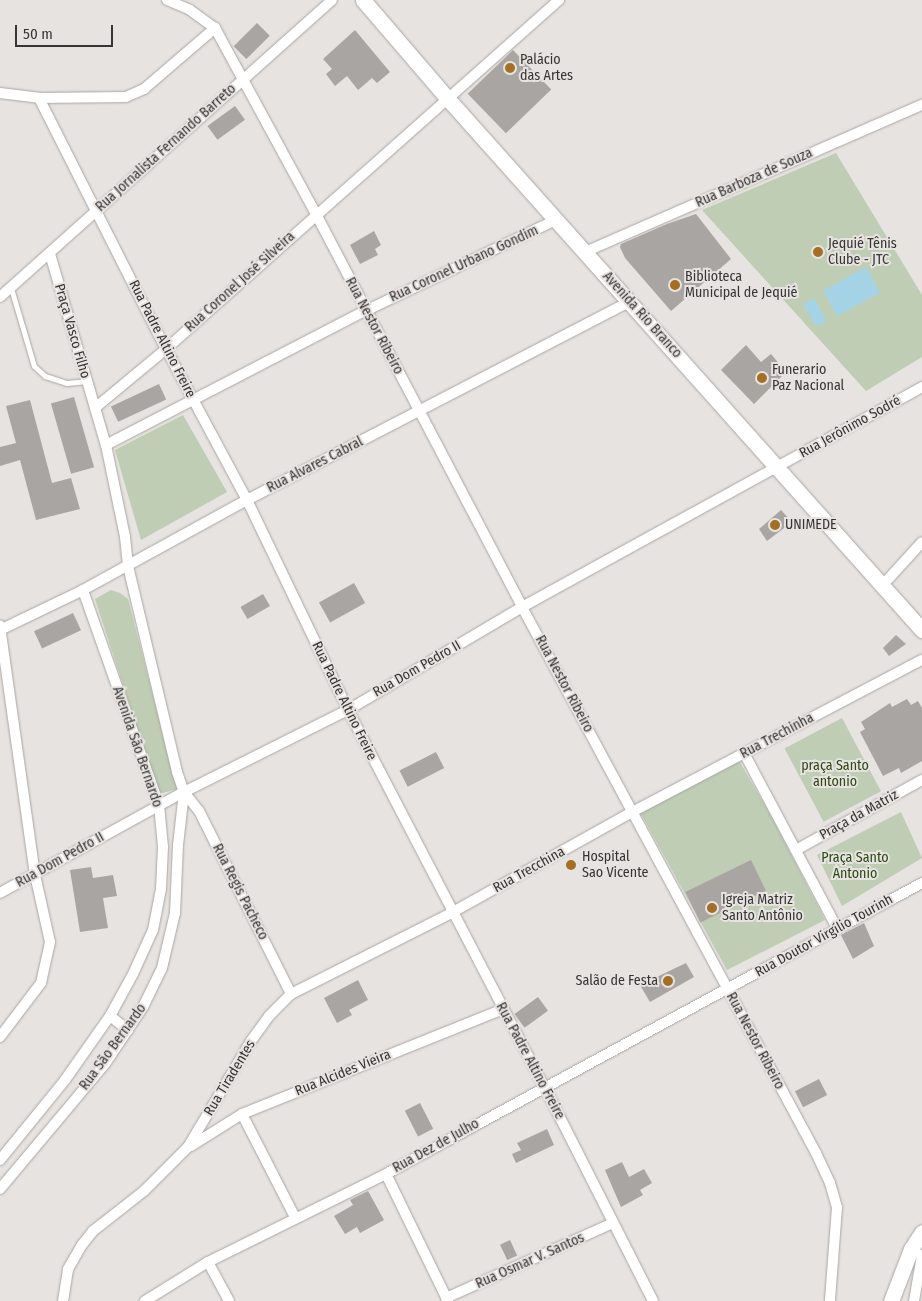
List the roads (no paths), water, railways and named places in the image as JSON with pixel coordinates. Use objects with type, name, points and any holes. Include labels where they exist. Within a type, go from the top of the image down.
[{"type":"main road","name":"Avenida Rio Branco","points":[[363,0],[448,99],[922,630]]},
{"type":"main road","points":[[891,1301],[918,1253],[922,1232]]},
{"type":"street","points":[[0,93],[39,98],[126,97],[144,89],[215,28],[190,10],[168,0]]},
{"type":"street","name":"Rua Jornalista Fernando Barreto","points":[[0,297],[332,0]]},
{"type":"street","name":"Rua Coronel José Silveira","points":[[94,408],[166,349],[559,0]]},
{"type":"street","name":"Rua Nestor Ribeiro","points":[[215,28],[316,214],[522,608],[830,1183],[837,1207],[830,1301]]},
{"type":"street","name":"Rua Padre Altino Freire","points":[[39,98],[166,349],[247,500],[348,710],[544,1086],[653,1301]]},
{"type":"street","name":"Rua Barboza de Souza","points":[[585,252],[922,105]]},
{"type":"street","name":"Rua Coronel Urbano Gondim","points":[[106,445],[192,398],[365,310],[556,220]]},
{"type":"street","name":"Praça Vasco Filho","points":[[50,254],[106,445],[125,537],[128,566]]},
{"type":"street","name":"Rua Alvares Cabral","points":[[0,628],[83,590],[247,500],[629,302]]},
{"type":"street","name":"Rua Jerônimo Sodré","points":[[778,468],[922,387]]},
{"type":"street","name":"Rua Dom Pedro II","points":[[0,893],[159,805],[348,710],[522,608],[778,468]]},
{"type":"street","points":[[882,586],[922,542]]},
{"type":"street","points":[[128,566],[184,792]]},
{"type":"street","name":"Avenida São Bernardo","points":[[0,1160],[65,1080],[110,1016],[133,974],[153,930],[161,890],[163,847],[159,805],[83,590]]},
{"type":"street","points":[[0,628],[35,875],[50,942],[41,983],[0,1037]]},
{"type":"street","name":"Rua Trechinha","points":[[632,812],[922,660]]},
{"type":"street","points":[[744,753],[837,928]]},
{"type":"street","name":"Praça da Matriz","points":[[796,850],[922,780]]},
{"type":"street","name":"Rua Regis Pacheco","points":[[184,792],[199,811],[291,994]]},
{"type":"street","name":"Rua São Bernardo","points":[[0,1189],[104,1064],[143,1007],[162,968],[175,913],[178,845],[184,792]]},
{"type":"street","name":"Rua Trecchina","points":[[453,912],[632,812]]},
{"type":"street","name":"Rua Doutor Virgílio Tourinh","points":[[727,990],[922,883]]},
{"type":"street","name":"Rua Tiradentes","points":[[63,1301],[68,1270],[93,1231],[144,1191],[188,1147],[251,1040],[291,994],[453,912]]},
{"type":"street","name":"Rua Dez de Julho","points":[[145,1301],[208,1262],[295,1217],[386,1174],[544,1086],[727,990]]},
{"type":"street","name":"Rua Alcides Vieira","points":[[188,1147],[242,1114],[503,1009]]},
{"type":"street","points":[[110,1016],[128,1030]]},
{"type":"street","points":[[242,1114],[295,1217]]},
{"type":"street","points":[[386,1174],[447,1300]]},
{"type":"street","name":"Rua Osmar V. Santos","points":[[447,1300],[613,1223]]},
{"type":"street","points":[[914,1301],[918,1253]]},
{"type":"street","points":[[208,1262],[229,1301]]},
{"type":"lane","points":[[11,288],[34,366],[45,376],[67,383],[87,381]]},
{"type":"water","points":[[866,267],[880,292],[837,316],[823,291]]},
{"type":"water","points":[[814,298],[827,321],[816,327],[804,304]]},
{"type":"place","name":"Palácio das Artes","points":[[510,68]]},
{"type":"place","name":"Jequié Tênis Clube - JTC","points":[[818,252]]},
{"type":"place","name":"Biblioteca Municipal de Jequié","points":[[675,285]]},
{"type":"place","name":"Funerario Paz Nacional","points":[[762,378]]},
{"type":"place","name":"UNIMEDE","points":[[775,525]]},
{"type":"place","name":"Hospital Sao Vicente","points":[[571,865]]},
{"type":"place","name":"Igreja Matriz Santo Antônio","points":[[712,908]]},
{"type":"place","name":"Salão de Festa","points":[[668,981]]},
{"type":"park label","name":"praça Santo antonio","points":[[835,774]]},
{"type":"park label","name":"Praça Santo Antonio","points":[[855,866]]}]
